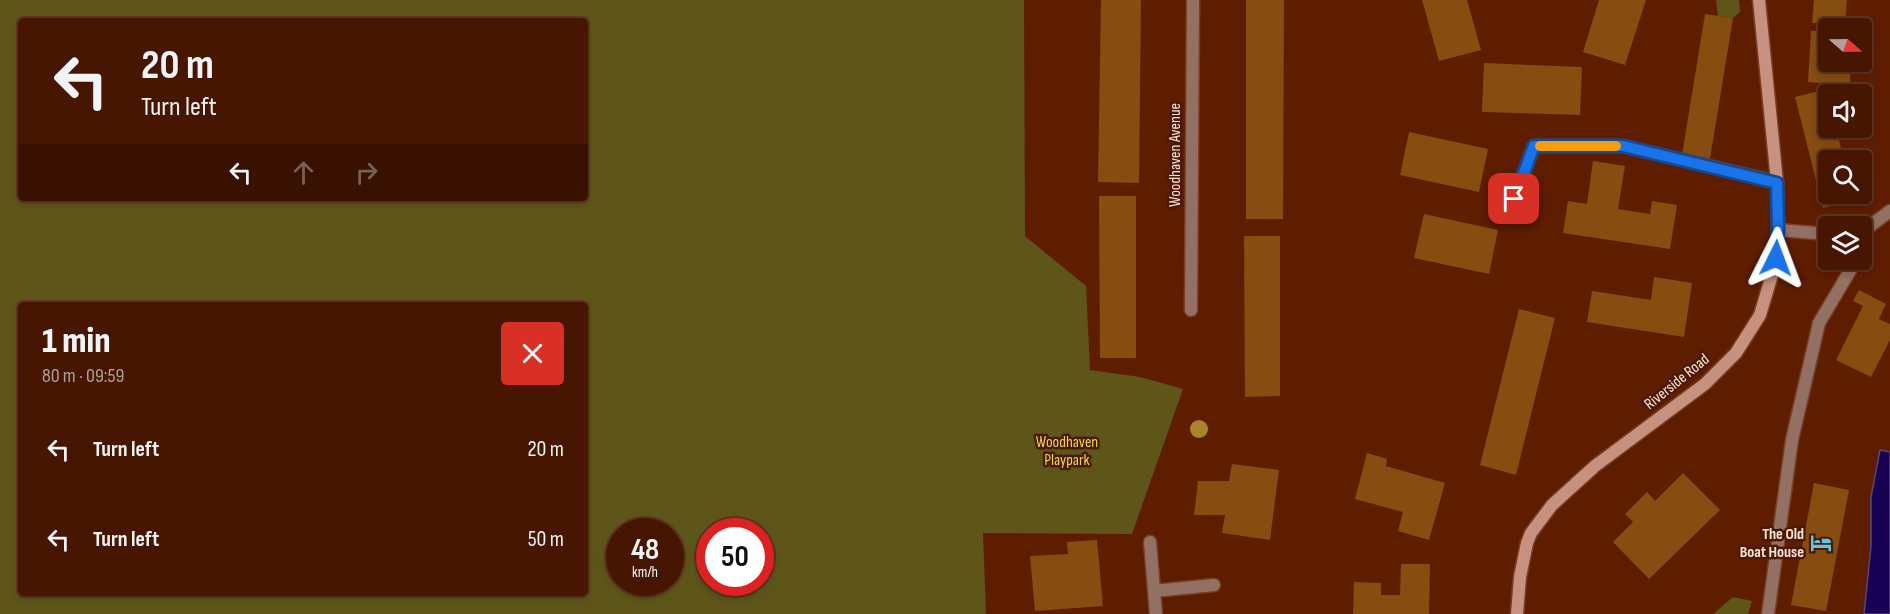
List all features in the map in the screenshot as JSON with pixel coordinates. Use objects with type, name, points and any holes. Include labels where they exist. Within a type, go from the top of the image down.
[{"type":"main road","name":"Riverside Road","points":[[1517,614],[1520,577],[1527,543],[1531,533],[1552,505],[1595,466],[1705,384],[1736,353],[1760,315],[1776,258],[1778,230],[1777,183],[1759,0]]},
{"type":"street","name":"Woodhaven Avenue","points":[[1191,310],[1193,0]]},
{"type":"street","points":[[1514,199],[1534,146],[1623,146],[1777,183]]},
{"type":"street","points":[[1872,224],[1890,211]]},
{"type":"street","points":[[1778,230],[1818,233]]},
{"type":"street","points":[[1768,614],[1792,440],[1816,335],[1819,323],[1850,270]]},
{"type":"street","points":[[1150,542],[1156,614]]},
{"type":"street","points":[[1154,591],[1214,585]]},
{"type":"green space","name":"Woodhaven Playpark","points":[[0,0],[1024,0],[1025,236],[1086,286],[1090,370],[1140,377],[1183,389],[1132,534],[983,533],[986,614],[0,614]]},
{"type":"green space","points":[[1716,0],[1739,0],[1740,12],[1733,18],[1718,16]]},
{"type":"green space","points":[[1733,597],[1752,601],[1748,614],[1713,614]]},
{"type":"shaded area","points":[[1880,450],[1890,452],[1890,614],[1864,614],[1871,546],[1871,497]]},
{"type":"building","points":[[1101,0],[1141,0],[1139,183],[1098,182]]},
{"type":"building","points":[[1246,0],[1284,0],[1283,219],[1246,219]]},
{"type":"building","points":[[1422,0],[1467,0],[1481,50],[1439,61]]},
{"type":"building","points":[[1599,0],[1646,0],[1625,65],[1583,52]]},
{"type":"building","points":[[1814,0],[1847,0],[1846,18],[1818,18],[1818,23],[1812,23]]},
{"type":"building","points":[[1705,14],[1733,18],[1710,159],[1682,155]]},
{"type":"building","points":[[1811,31],[1818,31],[1818,72],[1851,72],[1850,84],[1808,82]]},
{"type":"building","points":[[1484,63],[1582,67],[1580,115],[1482,112]]},
{"type":"building","points":[[1818,91],[1818,138],[1838,138],[1842,150],[1818,150],[1818,188],[1795,97]]},
{"type":"building","points":[[1409,132],[1488,149],[1479,192],[1400,175]]},
{"type":"building","points":[[1593,161],[1625,166],[1618,209],[1650,214],[1652,201],[1677,205],[1670,249],[1563,233],[1568,201],[1587,204]]},
{"type":"building","points":[[1099,196],[1136,196],[1136,358],[1100,358]]},
{"type":"building","points":[[1822,204],[1838,204],[1823,208]]},
{"type":"building","points":[[1424,214],[1498,230],[1489,274],[1414,258]]},
{"type":"building","points":[[1244,236],[1280,236],[1280,396],[1245,397]]},
{"type":"building","points":[[1654,277],[1692,283],[1684,337],[1587,322],[1592,291],[1651,300]]},
{"type":"building","points":[[1859,290],[1886,304],[1879,319],[1890,324],[1890,340],[1871,377],[1836,360],[1863,306],[1853,301]]},
{"type":"building","points":[[1519,309],[1555,318],[1516,475],[1480,465]]},
{"type":"building","points":[[1367,453],[1387,459],[1386,466],[1445,483],[1429,540],[1398,531],[1403,512],[1355,499]]},
{"type":"building","points":[[1232,464],[1279,470],[1270,540],[1222,533],[1225,515],[1194,515],[1198,481],[1229,481]]},
{"type":"building","points":[[1683,473],[1720,510],[1649,579],[1613,542],[1633,522],[1625,514],[1647,492],[1655,501]]},
{"type":"building","name":"The Old Boat House","points":[[1814,483],[1849,490],[1826,611],[1791,605]]},
{"type":"building","points":[[1097,540],[1103,606],[1035,611],[1030,556],[1068,554],[1067,542]]},
{"type":"building","points":[[1401,564],[1430,564],[1429,614],[1353,614],[1354,582],[1381,583],[1381,595],[1400,595]]},
{"type":"slow traffic","points":[[1540,146],[1616,146]]},
{"type":"place","name":"The Old Boat House","points":[[1821,543]]},
{"type":"route","points":[[1514,199],[1534,146],[1623,146],[1777,183],[1776,258]]}]
